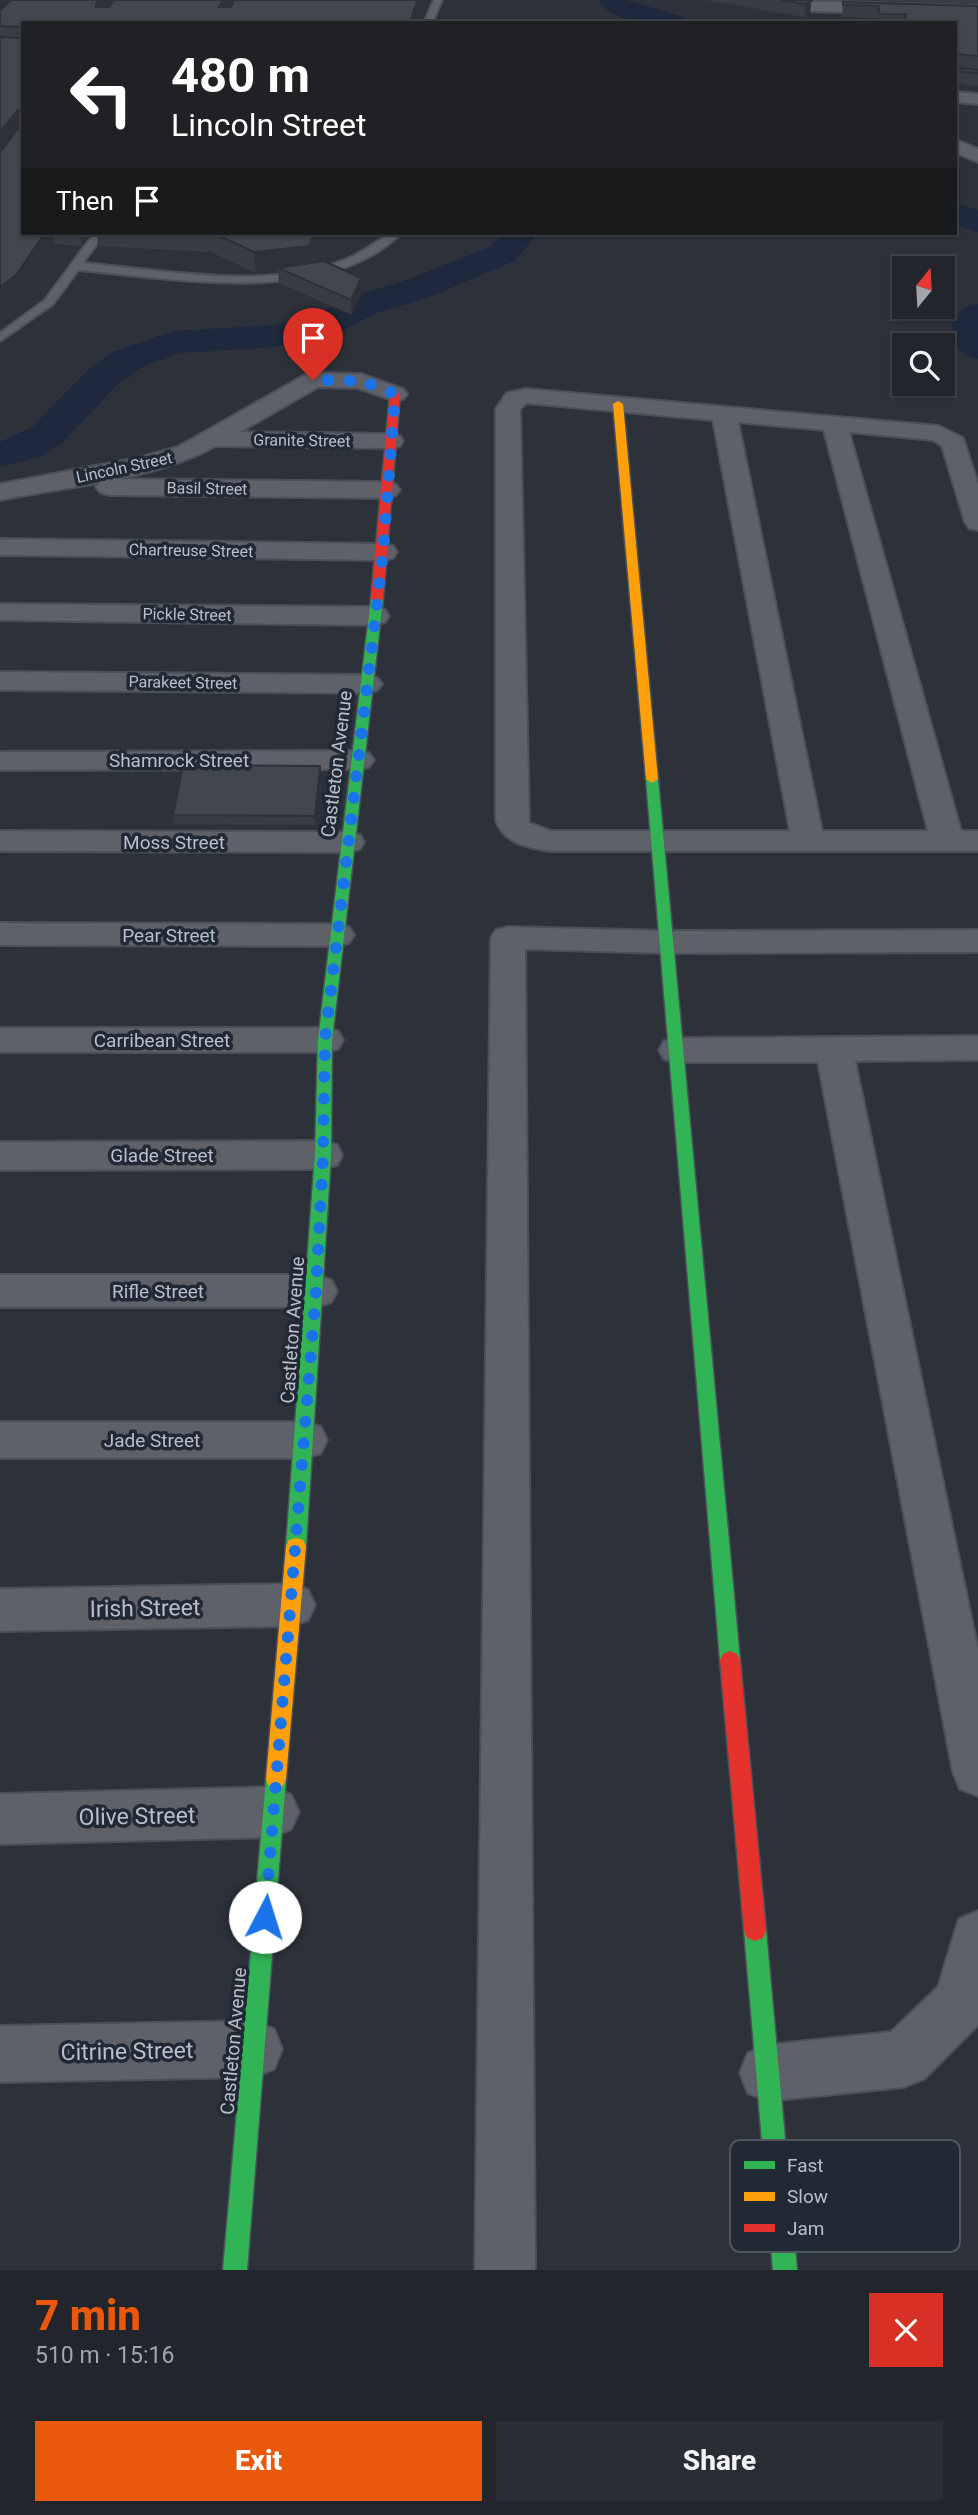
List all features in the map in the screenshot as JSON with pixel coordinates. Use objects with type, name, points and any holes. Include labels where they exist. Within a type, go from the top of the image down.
[{"type":"street","points":[[774,0],[809,6],[978,11]]},
{"type":"street","points":[[940,0],[955,10]]},
{"type":"street","points":[[957,146],[978,156]]},
{"type":"street","name":"Lincoln Street","points":[[0,492],[142,465],[187,452],[214,439],[313,380],[362,381],[395,394]]},
{"type":"street","name":"Castleton Avenue","points":[[234,2270],[305,1440],[323,1155],[325,1040],[383,552],[395,394]]},
{"type":"street","points":[[834,423],[962,841],[658,842],[536,839],[514,829],[508,409],[516,398],[526,396],[834,423],[939,433],[954,443],[978,522]]},
{"type":"street","points":[[618,404],[774,2140]]},
{"type":"street","points":[[724,414],[808,842]]},
{"type":"street","name":"Granite Street","points":[[214,439],[391,441]]},
{"type":"street","name":"Basil Street","points":[[27,487],[387,490]]},
{"type":"street","name":"Chartreuse Street","points":[[0,547],[383,552]]},
{"type":"street","name":"Pickle Street","points":[[0,612],[375,616]]},
{"type":"street","name":"Parakeet Street","points":[[0,681],[367,684]]},
{"type":"street","name":"Shamrock Street","points":[[0,761],[358,760]]},
{"type":"street","name":"Moss Street","points":[[0,841],[348,842]]},
{"type":"street","name":"Pear Street","points":[[0,934],[337,935]]},
{"type":"street","points":[[505,2270],[508,938],[668,942],[978,941]]},
{"type":"street","name":"Carribean Street","points":[[0,1040],[325,1040]]},
{"type":"street","points":[[677,1050],[978,1048]]},
{"type":"street","points":[[834,1049],[978,1772]]},
{"type":"street","name":"Glade Street","points":[[0,1156],[323,1155]]},
{"type":"street","name":"Rifle Street","points":[[0,1292],[316,1291]]},
{"type":"street","name":"Jade Street","points":[[0,1440],[305,1440]]},
{"type":"street","name":"Irish Street","points":[[0,1610],[291,1605]]},
{"type":"street","name":"Olive Street","points":[[0,1819],[273,1812]]},
{"type":"street","points":[[768,2073],[904,2059],[961,2003],[978,1938]]},
{"type":"street","name":"Citrine Street","points":[[0,2054],[254,2049]]},
{"type":"street","points":[[783,2252],[785,2270]]},
{"type":"lane","points":[[429,21],[438,0]]},
{"type":"lane","points":[[75,266],[254,278],[302,275],[343,265],[394,235]]},
{"type":"lane","points":[[0,338],[49,302],[96,238]]},
{"type":"building","points":[[11,0],[99,0],[96,7],[109,7],[114,0],[223,0],[219,7],[231,7],[234,0],[418,0],[410,21],[21,21],[21,28],[0,26],[0,11]]},
{"type":"building","points":[[780,0],[804,0],[811,1],[806,4]]},
{"type":"building","points":[[843,2],[978,6],[978,56],[957,54],[957,21],[904,21],[906,14],[880,14],[878,6],[843,5]]},
{"type":"building","points":[[21,35],[21,110],[18,110],[0,131],[0,37],[20,38]]},
{"type":"building","points":[[957,68],[978,70],[978,73],[957,71]]},
{"type":"building","points":[[21,124],[21,235],[44,235],[16,275],[0,287],[0,150]]},
{"type":"building","points":[[217,235],[314,235],[309,246],[254,252]]},
{"type":"building","points":[[324,261],[361,278],[351,300],[278,268]]},
{"type":"building","points":[[183,765],[320,766],[315,816],[173,815]]},
{"type":"waterway","points":[[611,0],[618,7],[667,21]]},
{"type":"waterway","points":[[957,213],[978,222]]},
{"type":"waterway","points":[[0,455],[25,448],[46,436],[101,379],[126,360],[174,342],[274,336],[325,325],[363,305],[417,289],[502,254],[520,235]]},
{"type":"waterway","points":[[978,315],[971,322],[973,342],[978,348]]},
{"type":"traffic: fast","points":[[296,1546],[323,1155],[325,1040],[377,599]]},
{"type":"traffic: fast","points":[[652,779],[730,1660]]},
{"type":"traffic: fast","points":[[235,2270],[276,1779]]},
{"type":"traffic: fast","points":[[755,1930],[774,2140]]},
{"type":"traffic: fast","points":[[783,2252],[785,2270]]},
{"type":"traffic: slow","points":[[618,404],[652,779]]},
{"type":"traffic: slow","points":[[276,1779],[296,1546]]},
{"type":"traffic: jam","points":[[377,599],[395,394]]},
{"type":"traffic: jam","points":[[730,1660],[755,1930]]},
{"type":"route","points":[[265,1917],[316,1291],[323,1155],[325,1040],[383,552],[395,394],[362,381],[313,380]]}]
